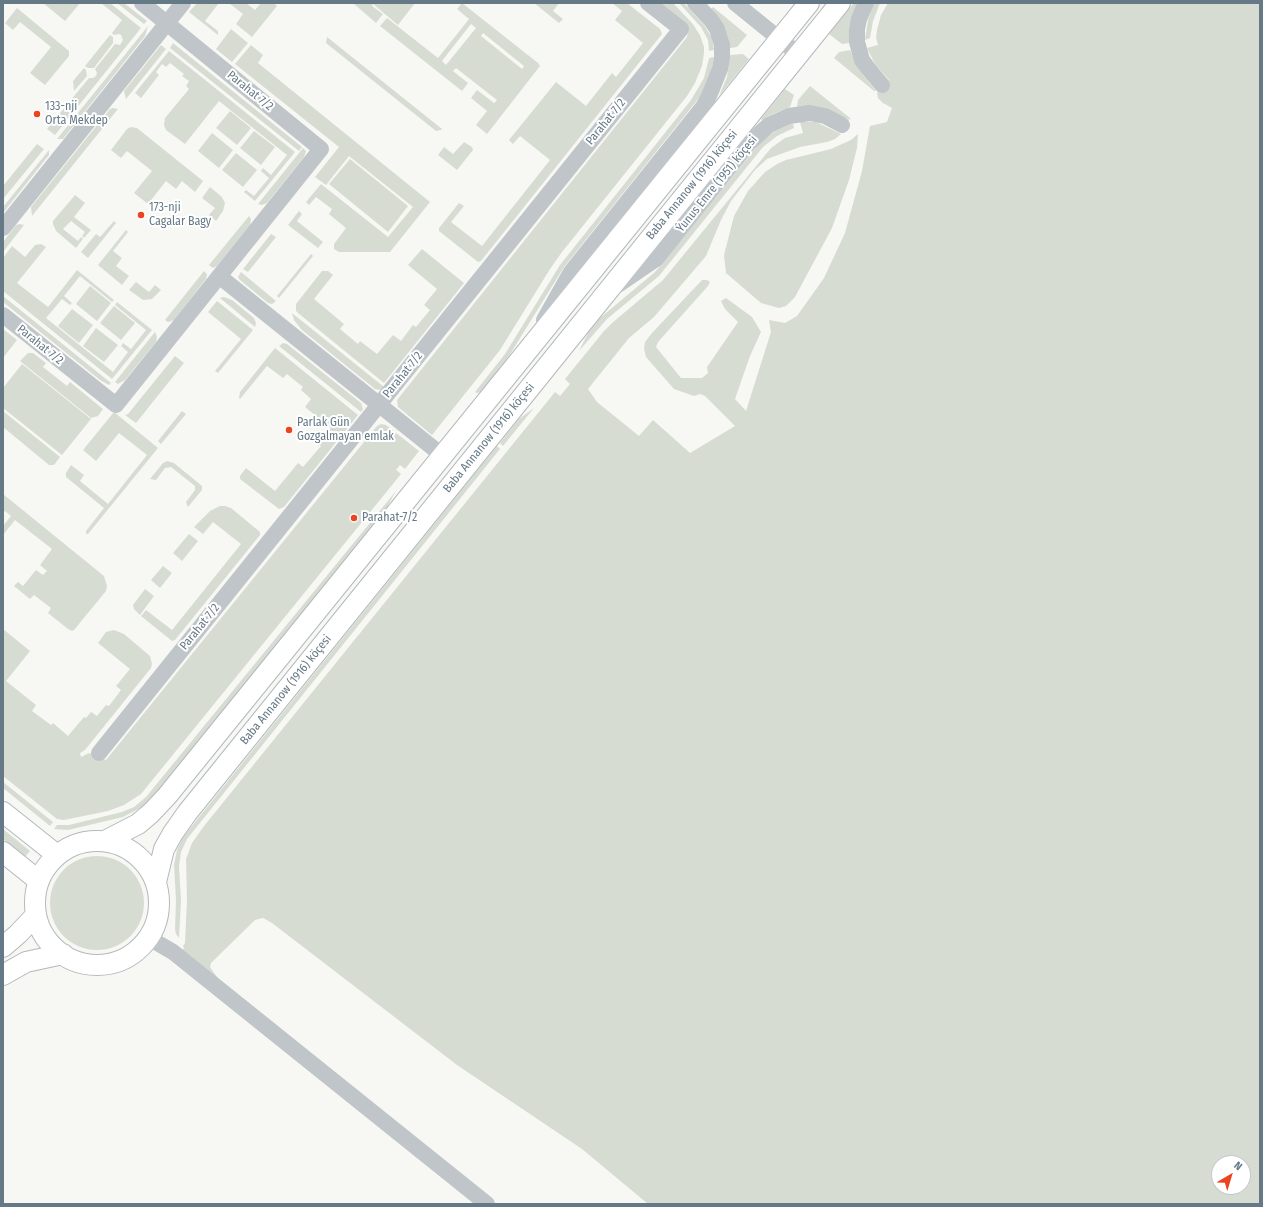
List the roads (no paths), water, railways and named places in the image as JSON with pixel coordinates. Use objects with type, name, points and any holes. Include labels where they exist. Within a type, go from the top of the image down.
[{"type":"main road","name":"Baba Annanow (1916) köçesi","points":[[105,841],[138,824],[167,796],[810,3]]},
{"type":"main road","name":"Baba Annanow (1916) köçesi","points":[[156,882],[164,848],[187,813],[840,3]]},
{"type":"main road","points":[[3,812],[57,855]]},
{"type":"main road","points":[[105,841],[123,847],[140,857],[156,882],[159,896],[159,910],[154,929],[149,938],[136,952],[110,964],[90,965],[76,961],[63,954],[55,948],[43,933],[36,915],[36,895],[39,881],[46,868],[57,855],[76,844],[105,841]]},
{"type":"main road","points":[[3,852],[39,881]]},
{"type":"main road","points":[[3,947],[36,915]]},
{"type":"main road","points":[[3,975],[26,962],[63,954]]},
{"type":"street","name":"Parahat 7/2","points":[[3,314],[116,405],[321,149],[142,3]]},
{"type":"street","points":[[3,228],[183,3]]},
{"type":"street","name":"Parahat 7/2","points":[[99,753],[681,29],[648,3]]},
{"type":"street","points":[[525,354],[571,272],[703,107],[709,96],[720,69],[722,45],[717,29],[695,3]]},
{"type":"street","points":[[735,3],[798,54]]},
{"type":"street","points":[[866,3],[859,19],[857,42],[862,60],[882,85]]},
{"type":"street","name":"Ýunus Emre (1951) köçesi","points":[[606,292],[656,259],[749,143],[769,125],[789,116],[810,113],[824,116],[842,125]]},
{"type":"street","points":[[219,276],[443,456]]},
{"type":"street","points":[[149,938],[173,952],[487,1204]]},
{"type":"place","name":"133-nji Orta Mekdep","points":[[37,114]]},
{"type":"place","name":"173-nji Cagalar Bagy","points":[[141,215]]},
{"type":"place","name":"Parlak Gün Gozgalmayan emlak","points":[[289,430]]},
{"type":"place","name":"Parahat-7/2","points":[[354,518]]}]
